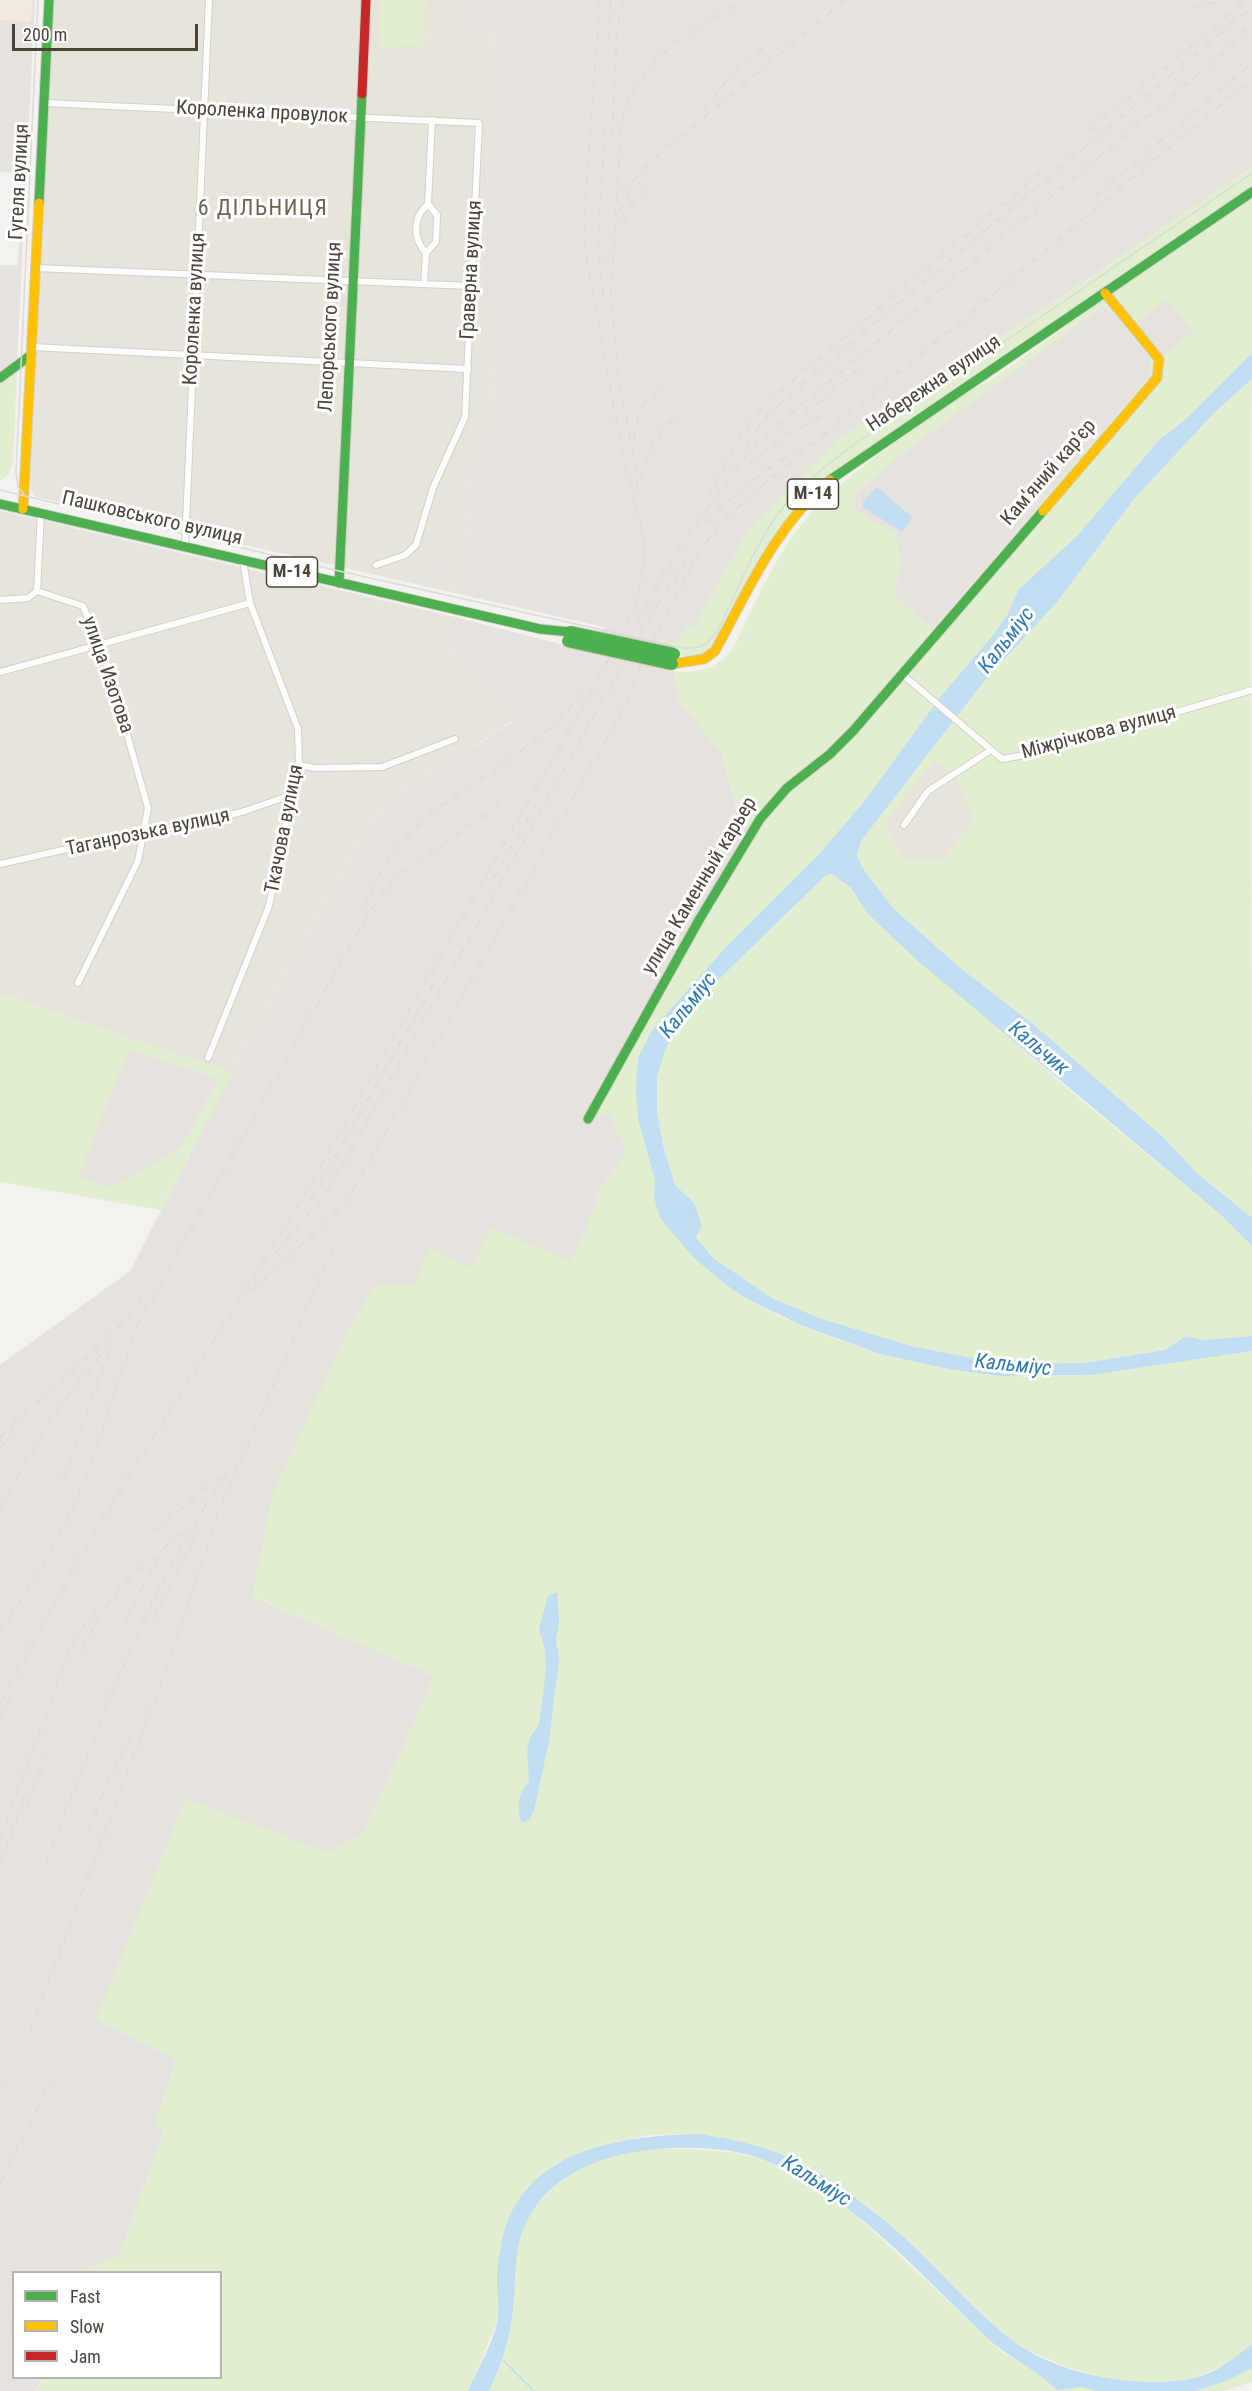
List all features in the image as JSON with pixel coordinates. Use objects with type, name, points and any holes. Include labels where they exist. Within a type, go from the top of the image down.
[{"type":"main road","name":"Гугеля вулиця","points":[[23,509],[49,0]]},
{"type":"main road","name":"Лепорського вулиця","points":[[339,583],[366,0]]},
{"type":"main road","name":"Набережна вулиця","points":[[673,659],[694,661],[709,656],[721,644],[773,543],[818,490],[866,453],[1252,192]]},
{"type":"main road","name":"Кам'яний кар'єр","points":[[902,674],[1159,374],[1159,359],[1105,293]]},
{"type":"main road","points":[[0,378],[31,351]]},
{"type":"main road","name":"Пашковського вулиця","points":[[0,504],[673,659]]},
{"type":"main road","name":"улица Каменный карьер","points":[[588,1119],[699,920],[760,819],[787,788],[830,754],[902,674]]},
{"type":"street","name":"Короленка вулиця","points":[[185,547],[209,0]]},
{"type":"street","name":"Короленка провулок","points":[[44,103],[479,123]]},
{"type":"street","points":[[426,253],[417,241],[417,217],[428,204],[432,120]]},
{"type":"street","name":"Граверна вулиця","points":[[376,566],[405,555],[416,545],[434,488],[465,417],[479,123]]},
{"type":"street","points":[[424,284],[426,253],[436,242],[437,229],[437,215],[428,204]]},
{"type":"street","points":[[36,268],[471,286]]},
{"type":"street","points":[[31,351],[193,355],[468,369]]},
{"type":"street","points":[[0,600],[28,598],[37,591],[41,513]]},
{"type":"street","name":"Ткачова вулиця","points":[[208,1058],[269,906],[299,765],[300,748],[293,713],[250,603],[243,561]]},
{"type":"street","name":"улица Изотова","points":[[37,591],[82,604],[108,667],[147,801],[148,815],[138,861],[78,983]]},
{"type":"street","points":[[0,672],[250,603]]},
{"type":"street","points":[[902,674],[991,750],[927,791],[904,825]]},
{"type":"street","name":"Міжрічкова вулиця","points":[[991,750],[1002,759],[1036,753],[1252,690]]},
{"type":"street","points":[[299,765],[315,768],[382,767],[454,739]]},
{"type":"street","name":"Таганрозька вулиця","points":[[0,864],[143,832],[214,819],[294,794]]},
{"type":"shaded area","points":[[0,0],[32,0],[31,21],[0,20]]},
{"type":"shaded area","points":[[32,0],[35,0],[17,361],[0,374],[0,265],[18,265],[23,174],[0,172],[0,20],[31,21]]},
{"type":"shaded area","points":[[52,0],[461,0],[460,27],[495,29],[482,303],[499,304],[494,414],[473,456],[468,596],[36,497],[28,486]]},
{"type":"shaded area","points":[[461,0],[1252,0],[1252,167],[1037,313],[839,439],[749,529],[694,627],[686,629],[677,643],[663,640],[653,666],[674,671],[679,701],[721,752],[740,822],[750,828],[581,1120],[609,1114],[627,1152],[597,1193],[595,1208],[571,1262],[472,1268],[414,1285],[253,1597],[435,1676],[363,1834],[328,1853],[185,1799],[176,2060],[156,2118],[163,2133],[120,2254],[83,2271],[12,2271],[12,2379],[42,2379],[36,2391],[0,2391],[0,1365],[130,1271],[232,1073],[368,830],[393,800],[512,722],[449,643],[455,617],[591,652],[604,627],[468,596],[473,456],[494,414],[499,304],[482,303],[495,29],[460,27]]},
{"type":"shaded area","points":[[217,111],[272,114],[272,125],[217,122]]},
{"type":"shaded area","points":[[1166,299],[1193,331],[1164,356],[1136,325]]},
{"type":"shaded area","points":[[1104,305],[1150,358],[1151,375],[933,629],[893,596],[901,561],[895,533],[855,511],[854,501],[857,493],[896,458]]},
{"type":"shaded area","points":[[1112,314],[1125,329],[1116,337],[1103,322]]},
{"type":"shaded area","points":[[442,383],[464,384],[463,398],[441,402]]},
{"type":"shaded area","points":[[0,511],[455,617],[449,643],[512,721],[393,800],[368,830],[232,1073],[0,994]]},
{"type":"shaded area","points":[[432,559],[450,563],[445,584],[427,580]]},
{"type":"shaded area","points":[[934,759],[957,777],[974,821],[941,863],[901,859],[883,823]]},
{"type":"shaded area","points":[[128,1049],[220,1078],[181,1148],[121,1183],[106,1187],[78,1177]]},
{"type":"green space","points":[[379,0],[426,0],[424,41],[420,47],[385,48],[379,44]]},
{"type":"green space","points":[[1252,167],[1252,186],[835,470],[808,495],[714,649],[693,658],[659,650],[664,640],[677,643],[686,629],[694,627],[749,529],[839,439],[1037,313]]},
{"type":"green space","points":[[1252,198],[1252,353],[1186,419],[1159,440],[1076,537],[1019,589],[1007,615],[993,635],[942,695],[862,804],[819,854],[726,947],[653,1029],[638,1119],[655,1180],[654,1197],[693,1257],[747,1299],[777,1315],[831,1337],[880,1354],[948,1369],[1028,1377],[1091,1375],[1252,1351],[1252,2344],[1231,2362],[1191,2379],[1141,2383],[1105,2378],[1067,2367],[1027,2350],[1004,2335],[898,2232],[832,2182],[698,2134],[650,2135],[600,2145],[556,2163],[525,2189],[497,2279],[498,2320],[468,2391],[37,2391],[42,2379],[222,2379],[222,2271],[83,2271],[120,2254],[163,2133],[156,2118],[176,2060],[96,2020],[185,1799],[328,1853],[363,1834],[435,1676],[252,1596],[273,1492],[351,1324],[375,1286],[414,1285],[429,1249],[472,1268],[491,1227],[571,1262],[595,1208],[597,1193],[627,1152],[609,1114],[580,1121],[750,828],[740,822],[721,752],[679,701],[674,671],[707,668],[727,655],[733,648],[787,545],[814,511],[834,491],[905,435],[977,386],[990,381],[1108,296]],"holes":[[[1104,305],[1150,358],[1151,375],[933,629],[894,596],[901,561],[895,533],[855,511],[854,501],[857,493],[896,458]]]},
{"type":"green space","points":[[17,371],[13,463],[8,475],[0,481],[0,384]]},
{"type":"green space","points":[[1252,379],[1252,1218],[1198,1174],[1162,1136],[1033,1024],[959,967],[894,909],[863,869],[857,856],[861,841],[985,680],[1057,602],[1134,499],[1215,412]],"holes":[[[934,760],[957,777],[974,821],[941,863],[902,859],[884,823]]]},
{"type":"green space","points":[[832,874],[851,888],[867,913],[1068,1089],[1221,1215],[1252,1246],[1252,1336],[1203,1340],[1186,1336],[1165,1350],[1084,1363],[1003,1364],[911,1346],[819,1318],[772,1298],[713,1258],[696,1236],[702,1226],[686,1195],[675,1185],[663,1145],[657,1112],[657,1077],[666,1047],[715,983],[825,876]]},
{"type":"green space","points":[[0,994],[232,1073],[161,1210],[0,1182]],"holes":[[[128,1049],[220,1079],[181,1148],[121,1183],[106,1187],[79,1176]]]},
{"type":"green space","points":[[689,2149],[730,2152],[766,2160],[804,2180],[853,2212],[1002,2352],[1040,2373],[1057,2390],[1082,2387],[1096,2391],[489,2391],[510,2335],[515,2257],[521,2235],[530,2215],[544,2197],[579,2170],[599,2161],[643,2150]]},
{"type":"green space","points":[[1252,2368],[1252,2382],[1224,2391],[1196,2391],[1226,2381]]},
{"type":"water","points":[[1252,353],[1252,379],[1215,412],[1134,499],[1057,602],[985,680],[861,841],[857,856],[863,869],[894,909],[959,967],[1033,1024],[1162,1136],[1198,1174],[1252,1218],[1252,1246],[1221,1215],[918,961],[867,913],[851,888],[832,874],[825,876],[715,983],[666,1047],[657,1077],[657,1112],[663,1145],[675,1185],[694,1203],[702,1226],[696,1237],[713,1258],[772,1298],[819,1318],[911,1346],[1003,1364],[1084,1363],[1165,1350],[1186,1336],[1203,1340],[1252,1336],[1252,1351],[1091,1375],[1000,1376],[948,1369],[880,1354],[801,1325],[747,1299],[693,1257],[660,1218],[654,1197],[655,1180],[638,1119],[636,1089],[638,1058],[653,1029],[726,947],[819,854],[862,804],[942,695],[993,635],[1007,615],[1019,589],[1076,537],[1159,440],[1186,419]]},
{"type":"water","points":[[877,487],[912,517],[902,532],[863,507],[863,501]]},
{"type":"water","points":[[557,1592],[559,1622],[556,1639],[559,1659],[549,1741],[534,1811],[529,1820],[522,1823],[519,1801],[522,1791],[529,1782],[527,1752],[530,1738],[539,1724],[546,1671],[545,1650],[539,1629],[548,1596]]},
{"type":"water","name":"Кальміус","points":[[698,2134],[734,2140],[786,2156],[834,2183],[891,2226],[1004,2334],[1022,2348],[1044,2359],[1092,2375],[1142,2382],[1166,2382],[1206,2374],[1230,2361],[1252,2344],[1252,2368],[1226,2381],[1196,2391],[1096,2391],[1082,2387],[1057,2390],[1040,2375],[985,2336],[910,2262],[828,2194],[798,2176],[751,2155],[714,2149],[674,2148],[620,2155],[592,2164],[554,2186],[544,2196],[527,2221],[520,2240],[516,2260],[511,2324],[499,2369],[489,2391],[468,2391],[490,2345],[496,2326],[498,2270],[504,2232],[516,2203],[534,2181],[557,2164],[582,2152],[610,2143],[669,2135]]},
{"type":"waterway","points":[[503,2360],[534,2391]]},
{"type":"tram line","points":[[26,497],[18,487],[16,473],[38,0]]},
{"type":"tram line","points":[[0,490],[339,571],[683,648],[699,647],[707,643],[717,631],[758,547],[777,515],[812,478],[853,445],[1252,173]]},
{"type":"railway","points":[[0,1703],[93,1534],[299,1204],[593,689],[638,601],[645,557],[643,536],[624,461],[586,256],[584,218],[598,31],[598,0]]},
{"type":"railway","points":[[608,42],[611,0]]},
{"type":"railway","points":[[612,137],[617,32],[623,0]]},
{"type":"railway","points":[[637,488],[635,462],[618,376],[611,297],[621,125],[631,96],[659,58],[695,29],[743,0]]},
{"type":"railway","points":[[620,211],[633,181],[650,162],[845,0]]},
{"type":"railway","points":[[1195,8],[1224,0]]},
{"type":"railway","points":[[1089,131],[1247,0]]},
{"type":"railway","points":[[746,445],[768,415],[791,394],[1252,7]]},
{"type":"railway","points":[[638,620],[677,550],[756,443],[1220,56],[1252,22]]},
{"type":"railway","points":[[703,111],[732,74],[769,43]]},
{"type":"railway","points":[[1096,196],[1252,63]]},
{"type":"railway","points":[[251,1292],[333,1216],[352,1192],[619,717],[641,666],[700,550],[724,520],[1252,79]]},
{"type":"railway","points":[[603,297],[598,240],[605,126]]},
{"type":"railway","points":[[707,497],[743,433],[767,402],[1041,172]]},
{"type":"railway","points":[[623,223],[632,204],[649,183]]},
{"type":"railway","points":[[803,412],[822,401],[858,369]]},
{"type":"railway","points":[[634,438],[640,408],[659,389]]},
{"type":"railway","points":[[641,481],[654,443],[680,413]]},
{"type":"railway","points":[[748,465],[775,442],[826,414]]},
{"type":"railway","points":[[705,523],[752,480],[786,457]]},
{"type":"railway","points":[[275,1254],[326,1193],[653,611],[690,556]]},
{"type":"railway","points":[[364,907],[387,861],[418,826],[465,789],[539,737],[583,693]]},
{"type":"railway","points":[[0,1633],[43,1565],[72,1510],[99,1441],[136,1327],[368,914],[394,878],[501,804]]},
{"type":"railway","points":[[493,879],[535,806]]},
{"type":"railway","points":[[311,1200],[434,983]]},
{"type":"railway","points":[[30,2031],[170,1659],[219,1511],[337,1238]]},
{"type":"railway","points":[[0,1437],[127,1319],[146,1293]]},
{"type":"railway","points":[[0,1508],[49,1421],[107,1347]]},
{"type":"railway","points":[[63,1477],[112,1348]]},
{"type":"railway","points":[[0,1449],[13,1431]]},
{"type":"railway","points":[[203,1508],[231,1470]]},
{"type":"railway","points":[[152,1532],[225,1472]]},
{"type":"railway","points":[[46,1862],[138,1633],[159,1589],[208,1503]]},
{"type":"railway","points":[[126,1620],[161,1551],[187,1526]]},
{"type":"railway","points":[[153,1619],[199,1531]]},
{"type":"railway","points":[[83,1650],[97,1621],[112,1598],[154,1557]]},
{"type":"railway","points":[[0,1839],[73,1641],[98,1608]]},
{"type":"railway","points":[[0,1717],[10,1697]]},
{"type":"railway","points":[[89,1830],[109,1779],[133,1730]]},
{"type":"railway","points":[[28,1804],[46,1755]]},
{"type":"railway","points":[[0,1866],[26,1792]]},
{"type":"railway","points":[[0,2183],[51,2080]]},
{"type":"traffic: fast","points":[[39,203],[49,0]]},
{"type":"traffic: fast","points":[[339,583],[362,94]]},
{"type":"traffic: fast","points":[[830,480],[1252,192]]},
{"type":"traffic: fast","points":[[0,378],[31,355]]},
{"type":"traffic: fast","points":[[0,504],[540,629],[570,632]]},
{"type":"traffic: fast","points":[[588,1119],[699,920],[760,819],[787,788],[830,754],[853,731],[1043,511]]},
{"type":"traffic: fast","points":[[570,632],[674,654]]},
{"type":"traffic: fast","points":[[568,641],[672,664]]},
{"type":"traffic: slow","points":[[23,509],[39,203]]},
{"type":"traffic: slow","points":[[1043,511],[1157,378],[1159,359],[1105,293]]},
{"type":"traffic: slow","points":[[672,664],[704,659],[715,651],[778,538],[811,498],[830,480]]},
{"type":"traffic: jam","points":[[362,94],[366,0]]},
{"type":"district","name":"6 ДІЛЬНИЦЯ","points":[[263,209]]},
{"type":"water label","name":"Кальчик","points":[[1038,1049]]}]
